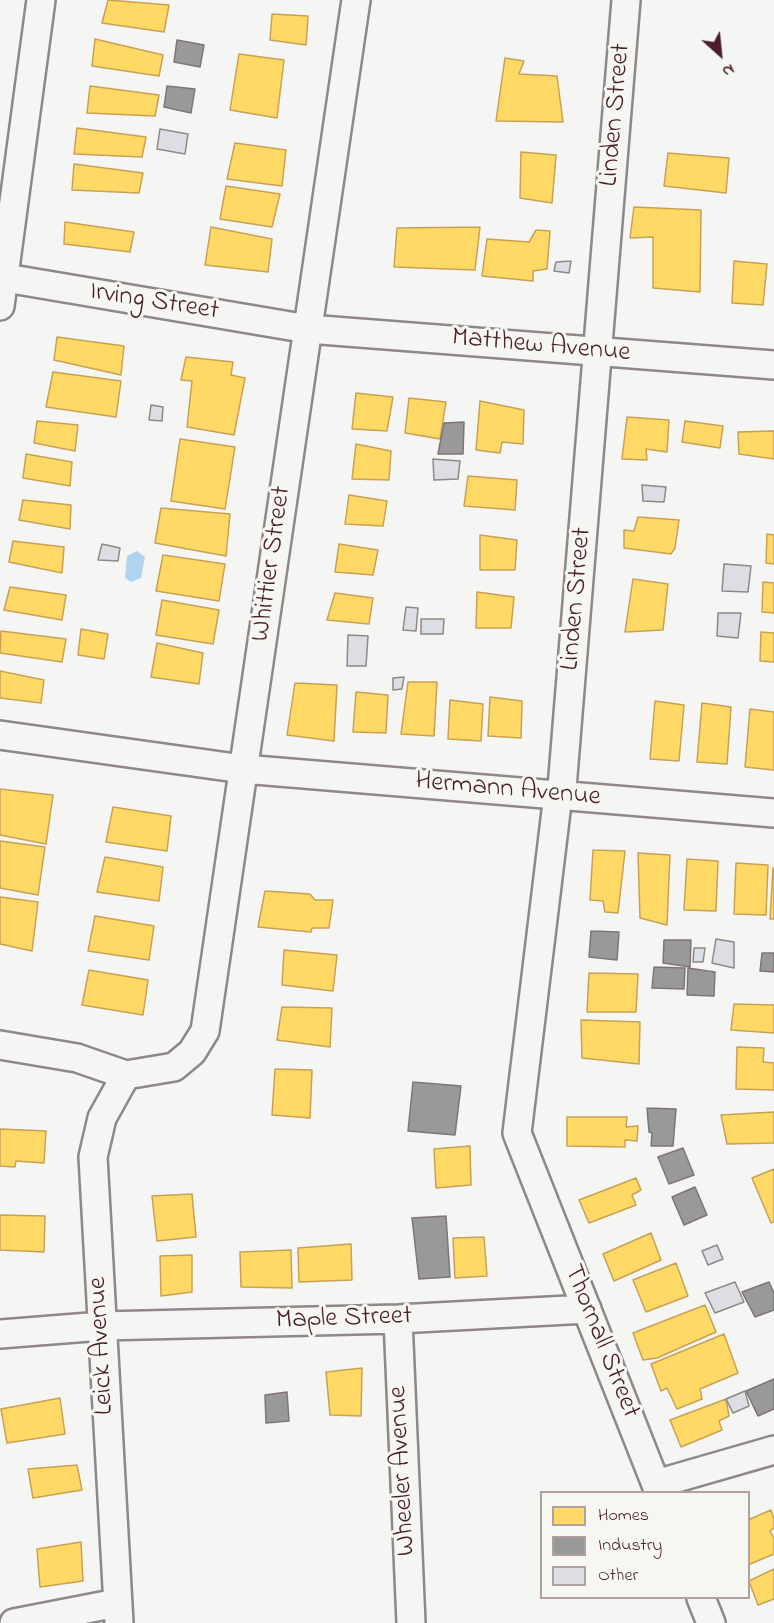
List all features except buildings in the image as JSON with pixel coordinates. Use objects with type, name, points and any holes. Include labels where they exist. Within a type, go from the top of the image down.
[{"type":"street","points":[[0,306],[41,0]]},
{"type":"street","name":"Whittier Street","points":[[126,1075],[174,1067],[192,1052],[205,1031],[356,0]]},
{"type":"street","name":"Linden Street","points":[[540,1192],[517,1133],[558,795],[562,788],[626,0]]},
{"type":"street","name":"Irving Street","points":[[2,278],[308,328]]},
{"type":"street","name":"Matthew Avenue","points":[[308,328],[774,365]]},
{"type":"street","name":"Hermann Avenue","points":[[0,735],[243,769],[774,813]]},
{"type":"street","points":[[0,1045],[77,1058],[126,1075]]},
{"type":"street","name":"Leick Avenue","points":[[118,1613],[93,1157],[102,1118],[126,1075]]},
{"type":"street","name":"Thornall Street","points":[[540,1192],[657,1488]]},
{"type":"street","name":"Maple Street","points":[[0,1334],[102,1326],[398,1319],[587,1309]]},
{"type":"street","name":"Wheeler Avenue","points":[[398,1319],[411,1623]]},
{"type":"street","points":[[657,1488],[774,1450]]},
{"type":"street","points":[[701,1599],[711,1623]]},
{"type":"street","points":[[14,1623],[118,1613]]},
{"type":"water","points":[[137,551],[145,557],[141,578],[131,582],[125,578],[127,556]]}]
